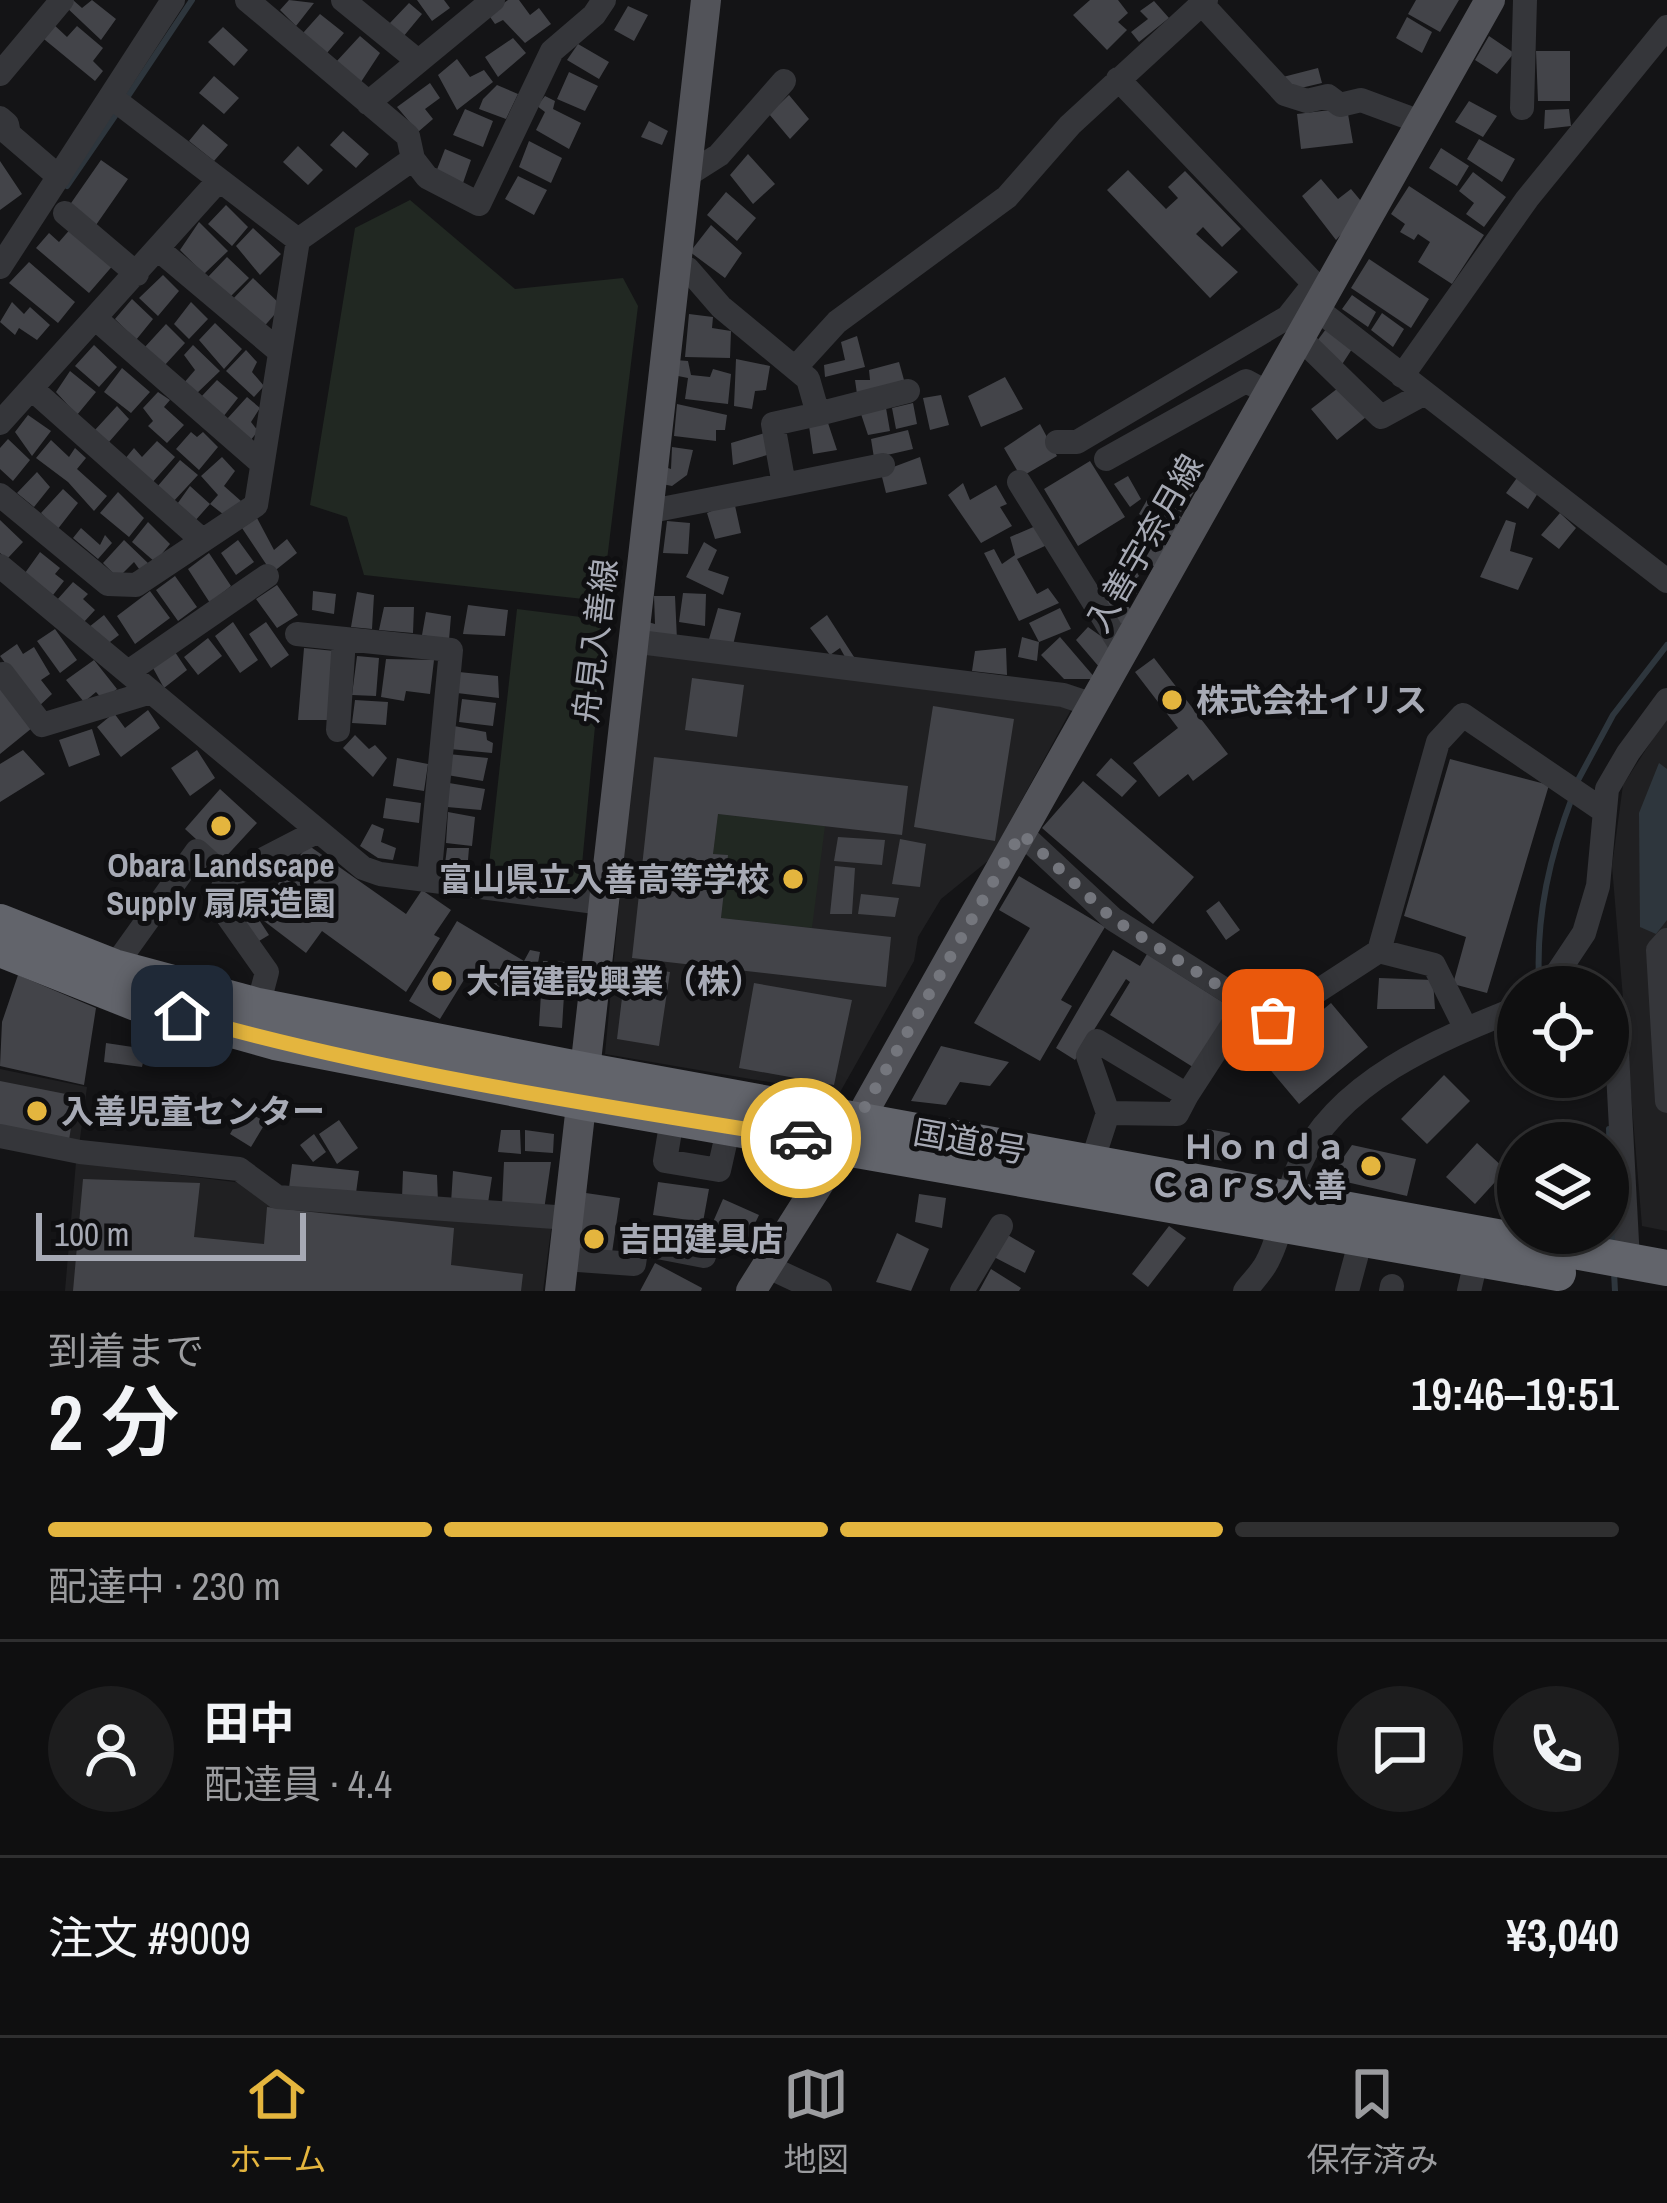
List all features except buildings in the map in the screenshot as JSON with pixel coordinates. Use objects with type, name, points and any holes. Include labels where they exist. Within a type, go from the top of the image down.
[{"type":"highway","name":"国道8号","points":[[2,936],[258,1006],[585,1086],[677,1087],[735,1097],[851,1133],[1092,1162],[1476,1261],[1628,1261],[1667,1268]]},
{"type":"highway","name":"国道8号","points":[[2,936],[136,1003],[275,1042],[585,1086],[851,1133],[1282,1211],[1361,1239],[1662,1291]]},
{"type":"main road","name":"舟見入善線","points":[[560,1291],[706,0]]},
{"type":"main road","name":"入善宇奈月線","points":[[759,1278],[851,1133],[1490,0]]},
{"type":"street","points":[[0,74],[62,0]]},
{"type":"street","points":[[0,267],[173,0]]},
{"type":"street","points":[[247,0],[408,136],[412,159],[427,177],[479,204],[552,51],[594,15],[604,0]]},
{"type":"street","points":[[344,0],[418,61]]},
{"type":"street","points":[[1522,108],[1525,0]]},
{"type":"street","points":[[795,368],[837,322],[1006,197],[1070,125],[1204,2],[1285,94],[1307,101],[1328,96],[1340,105],[1360,100],[1423,123]]},
{"type":"street","points":[[368,103],[483,3]]},
{"type":"street","points":[[1402,376],[1527,199],[1667,27]]},
{"type":"street","points":[[1118,79],[1319,296],[1402,376],[1667,581]]},
{"type":"street","points":[[686,176],[719,155],[784,81]]},
{"type":"street","points":[[111,97],[298,240]]},
{"type":"street","points":[[0,118],[9,134],[59,177]]},
{"type":"street","points":[[0,495],[108,584],[136,585],[256,505],[298,240],[412,159]]},
{"type":"street","points":[[0,423],[219,180]]},
{"type":"street","points":[[65,213],[137,274]]},
{"type":"street","points":[[159,250],[279,351]]},
{"type":"street","points":[[676,263],[808,380],[818,414]]},
{"type":"street","points":[[1057,442],[1077,442],[1319,296]]},
{"type":"street","points":[[96,320],[260,462]]},
{"type":"street","points":[[1301,338],[1382,417],[1425,393]]},
{"type":"street","points":[[1106,459],[1246,381],[1270,394]]},
{"type":"street","points":[[32,389],[202,540]]},
{"type":"street","points":[[784,485],[773,424],[908,391]]},
{"type":"street","points":[[646,512],[883,465]]},
{"type":"street","points":[[1019,482],[1124,651]]},
{"type":"street","points":[[0,566],[363,868],[603,903]]},
{"type":"street","points":[[128,672],[267,576]]},
{"type":"street","points":[[297,634],[451,650],[429,880]]},
{"type":"street","points":[[338,730],[344,639]]},
{"type":"street","points":[[632,641],[1064,695],[1093,705]]},
{"type":"street","points":[[3,674],[42,725],[151,692]]},
{"type":"street","points":[[1564,966],[1583,933],[1598,886],[1607,790],[1667,700]]},
{"type":"street","points":[[1021,833],[1113,919],[1273,1020],[1379,951],[1438,742],[1462,715],[1604,811]]},
{"type":"street","points":[[258,1006],[267,972],[217,901],[227,878],[318,831]]},
{"type":"street","points":[[114,967],[197,851],[227,878]]},
{"type":"street","points":[[1667,940],[1658,950],[1667,1101]]},
{"type":"street","points":[[1379,951],[1434,964],[1466,1029]]},
{"type":"street","points":[[1108,1113],[1177,1114],[1246,1004]]},
{"type":"street","points":[[1245,1291],[1267,1262],[1282,1211],[1316,1135],[1381,1075],[1437,1041],[1497,1016]]},
{"type":"street","points":[[1092,1162],[1108,1113],[1088,1056],[1097,1041],[1187,1096]]},
{"type":"street","points":[[677,1087],[664,1161],[719,1170],[735,1097]]},
{"type":"street","points":[[1619,1098],[1628,1261]]},
{"type":"street","points":[[0,1136],[80,1152],[239,1169],[277,1197],[569,1218]]},
{"type":"street","points":[[962,1291],[1001,1226]]},
{"type":"street","points":[[1347,1291],[1361,1239]]},
{"type":"street","points":[[564,1259],[634,1264],[638,1243],[704,1256]]},
{"type":"street","points":[[759,1278],[820,1291]]},
{"type":"shaded area","points":[[410,200],[515,289],[623,278],[638,306],[602,601],[364,575],[347,517],[310,505],[355,228]]},
{"type":"shaded area","points":[[517,609],[605,620],[580,886],[488,874]]},
{"type":"shaded area","name":"富山県立入善高等学校","points":[[643,653],[1072,708],[989,860],[941,899],[918,937],[914,961],[839,1094],[605,1054]]},
{"type":"shaded area","points":[[1667,717],[1667,1231],[1642,1226],[1629,1070],[1629,966],[1620,966],[1612,866],[1623,785]]},
{"type":"shaded area","points":[[1659,763],[1667,769],[1667,920],[1656,934],[1640,927],[1639,813]]},
{"type":"shaded area","points":[[718,814],[825,826],[812,928],[721,918],[727,855],[713,854]]},
{"type":"shaded area","name":"入善児童センター","points":[[0,1069],[87,1087],[79,1146],[0,1131]]},
{"type":"shaded area","points":[[76,1162],[552,1222],[543,1291],[65,1291]]},
{"type":"waterway","points":[[124,102],[192,0]]},
{"type":"waterway","points":[[67,186],[117,113]]},
{"type":"waterway","points":[[1577,782],[1613,715],[1667,645]]},
{"type":"waterway","points":[[1539,966],[1542,909],[1551,863],[1573,795]]},
{"type":"waterway","points":[[1614,1272],[1615,1291]]},
{"type":"way so far","points":[[801,1138],[843,1145],[1021,833],[1113,919],[1273,1020]]},
{"type":"place","name":"株式会社イリス","points":[[1172,700]]},
{"type":"place","name":"Obara Landscape Supply 扇原造園","points":[[221,826]]},
{"type":"place","name":"富山県立入善高等学校","points":[[793,879]]},
{"type":"place","name":"大信建設興業（株）","points":[[442,981]]},
{"type":"place","name":"入善児童センター","points":[[37,1111]]},
{"type":"place","name":"Ｈｏｎｄａ Ｃａｒｓ入善","points":[[1371,1166]]},
{"type":"place","name":"吉田建具店","points":[[594,1239]]},
{"type":"route","points":[[182,1016],[275,1042],[583,1102],[801,1138]]}]
